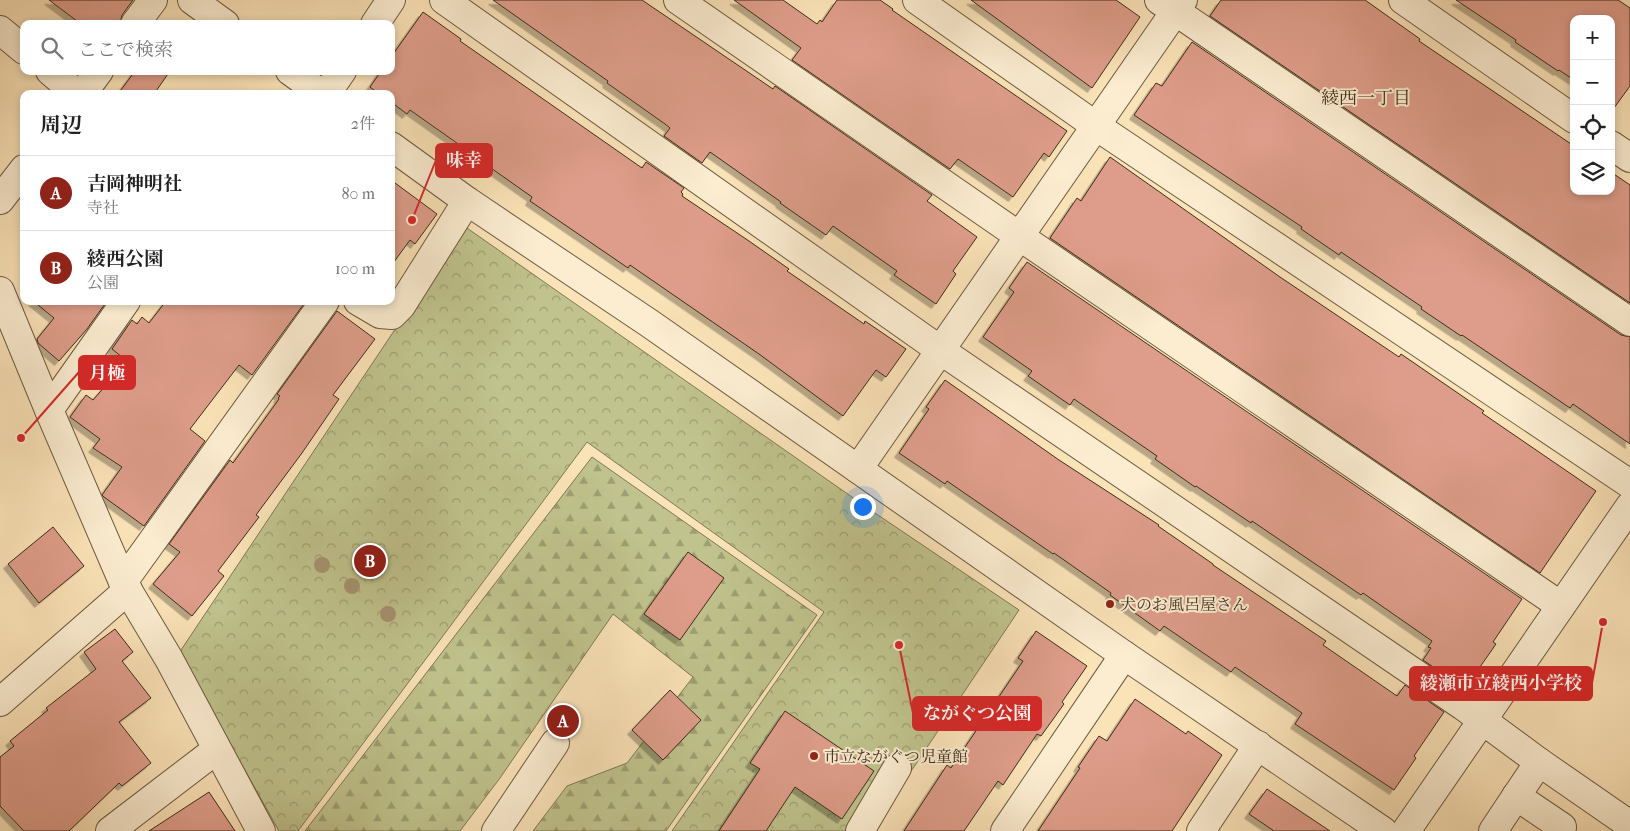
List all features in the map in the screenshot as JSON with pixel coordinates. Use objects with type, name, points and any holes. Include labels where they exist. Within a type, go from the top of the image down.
[{"type":"street","points":[[138,20],[153,0]]},
{"type":"street","points":[[192,0],[220,20]]},
{"type":"street","points":[[378,20],[391,0]]},
{"type":"street","points":[[444,0],[940,350],[1482,720],[1630,825]]},
{"type":"street","points":[[678,0],[1019,236],[1561,606]]},
{"type":"street","points":[[917,0],[1096,126],[1630,484]]},
{"type":"street","points":[[1403,0],[1570,116]]},
{"type":"street","points":[[858,470],[1096,126],[1173,4],[1630,322]]},
{"type":"street","points":[[0,30],[20,47]]},
{"type":"street","points":[[55,75],[72,90]]},
{"type":"street","points":[[85,90],[96,75]]},
{"type":"street","points":[[296,75],[316,90]]},
{"type":"street","points":[[329,90],[339,75]]},
{"type":"street","points":[[1615,148],[1630,158]]},
{"type":"street","points":[[395,149],[467,201],[649,323],[1124,655],[1383,831]]},
{"type":"street","points":[[0,200],[20,174]]},
{"type":"street","points":[[365,305],[380,314],[392,316],[401,306],[467,201]]},
{"type":"street","points":[[0,291],[49,410],[126,586],[169,659],[261,831]]},
{"type":"street","points":[[49,410],[123,305]]},
{"type":"street","points":[[0,702],[126,586],[322,305]]},
{"type":"street","points":[[1406,831],[1630,506]]},
{"type":"street","points":[[1005,831],[1124,655]]},
{"type":"street","points":[[496,831],[555,743]]},
{"type":"street","points":[[1201,831],[1258,745]]},
{"type":"street","points":[[110,831],[216,750]]},
{"type":"street","points":[[1493,831],[1539,762]]},
{"type":"street","points":[[860,831],[897,768]]},
{"type":"street","points":[[1516,796],[1562,827],[1559,831]]},
{"type":"green space","points":[[464,226],[872,511],[1019,610],[871,831],[672,831],[824,612],[587,442],[298,831],[279,831],[179,653]]},
{"type":"green space","points":[[592,457],[817,615],[666,831],[533,831],[567,786],[627,763],[693,677],[613,614],[500,778],[460,831],[305,831]]},
{"type":"building","points":[[49,0],[133,0],[122,15],[121,20],[76,20]]},
{"type":"building","points":[[493,0],[642,0],[773,89],[775,86],[932,195],[927,201],[977,237],[953,271],[956,274],[936,304],[894,275],[897,271],[833,226],[826,235],[710,152],[702,163],[664,136],[670,128],[665,124],[607,83],[608,81]]},
{"type":"building","points":[[734,0],[783,0],[817,24],[820,20],[822,22],[837,0],[880,0],[1067,131],[1049,157],[1044,153],[1013,197],[958,159],[950,169],[792,60],[801,48]]},
{"type":"building","points":[[971,0],[1116,0],[1140,17],[1092,88]]},
{"type":"building","points":[[1221,0],[1365,0],[1420,39],[1419,41],[1570,143],[1570,195],[1615,195],[1615,175],[1630,185],[1630,303],[1210,16]]},
{"type":"building","points":[[1456,0],[1618,0],[1630,8],[1630,86],[1615,107],[1615,15],[1570,15],[1570,77],[1515,42],[1516,40]]},
{"type":"building","points":[[423,12],[461,39],[460,41],[642,168],[646,162],[684,188],[681,192],[682,196],[789,269],[787,271],[864,324],[865,321],[906,349],[886,377],[876,370],[843,416],[759,354],[630,265],[628,268],[530,201],[532,197],[410,110],[407,114],[395,105],[395,90],[374,90],[370,87],[378,75],[395,75],[395,51]]},
{"type":"building","points":[[1192,42],[1621,335],[1630,337],[1630,444],[1573,404],[1570,408],[1461,336],[1341,252],[1339,255],[1301,229],[1302,227],[1134,115],[1156,83],[1162,86]]},
{"type":"building","points":[[132,75],[167,75],[157,90],[121,90]]},
{"type":"building","points":[[1110,157],[1280,277],[1399,357],[1401,354],[1484,411],[1482,413],[1596,491],[1540,573],[1050,238],[1077,198],[1081,201]]},
{"type":"building","points":[[395,183],[437,214],[415,244],[410,240],[395,261]]},
{"type":"building","points":[[1027,262],[1522,599],[1493,642],[1496,644],[1473,677],[1469,675],[1461,686],[1423,660],[1431,648],[1428,647],[1432,641],[1363,593],[1361,595],[1252,521],[1251,523],[1195,487],[1155,459],[1157,456],[1074,399],[1070,405],[1028,376],[1032,371],[983,337],[1014,292],[1009,288]]},
{"type":"building","points":[[38,305],[104,305],[87,329],[59,361],[38,343],[37,339],[54,318]]},
{"type":"building","points":[[163,305],[303,305],[252,375],[239,365],[190,429],[205,441],[144,526],[102,495],[122,467],[93,448],[100,439],[70,417],[86,395],[93,400],[127,361],[112,349],[132,320],[137,324],[142,317],[149,323]]},
{"type":"building","points":[[337,311],[375,339],[333,395],[339,399],[256,515],[259,517],[218,571],[224,576],[192,616],[153,584],[180,552],[169,544],[230,460],[233,463],[279,399],[280,396],[277,394]]},
{"type":"building","points":[[945,380],[1059,460],[1159,525],[1213,565],[1326,641],[1323,645],[1397,696],[1405,685],[1444,712],[1414,756],[1416,758],[1394,790],[1295,724],[1302,713],[1235,667],[1231,672],[1164,626],[1160,631],[1110,595],[1111,593],[1054,553],[947,481],[945,484],[899,453],[929,409],[926,407]]},
{"type":"building","points":[[53,527],[84,566],[39,603],[8,564]]},
{"type":"building","points":[[688,552],[724,578],[680,640],[644,614]]},
{"type":"building","points":[[115,629],[133,652],[122,661],[151,698],[119,722],[151,763],[122,786],[119,783],[69,831],[24,831],[0,806],[0,757],[14,746],[10,741],[48,710],[46,708],[96,669],[84,652]]},
{"type":"building","points":[[1036,631],[1087,666],[1062,702],[1064,704],[1041,736],[1037,734],[1003,785],[998,781],[964,831],[904,831],[947,765],[951,768],[1023,661],[1018,658]]},
{"type":"building","points":[[670,690],[701,720],[663,760],[632,730]]},
{"type":"building","points":[[1135,699],[1186,734],[1188,731],[1222,755],[1172,831],[1038,831],[1099,736],[1107,741]]},
{"type":"building","points":[[785,711],[874,771],[842,819],[795,787],[766,831],[719,831],[760,769],[750,763]]},
{"type":"building","points":[[1267,789],[1330,831],[1274,831],[1249,814]]},
{"type":"building","points":[[209,792],[235,831],[149,831]]},
{"type":"place","name":"味幸","points":[[412,220]]},
{"type":"place","name":"月極","points":[[21,438]]},
{"type":"place","name":"綾西公園","points":[[370,561]]},
{"type":"place","name":"犬のお風呂屋さん","points":[[1110,604]]},
{"type":"place","name":"綾瀬市立綾西小学校","points":[[1603,622]]},
{"type":"place","name":"ながぐつ公園","points":[[899,645]]},
{"type":"place","name":"吉岡神明社","points":[[563,721]]},
{"type":"place","name":"市立ながぐつ児童館","points":[[814,756]]},
{"type":"district","name":"綾西一丁目","points":[[1366,98]]}]
